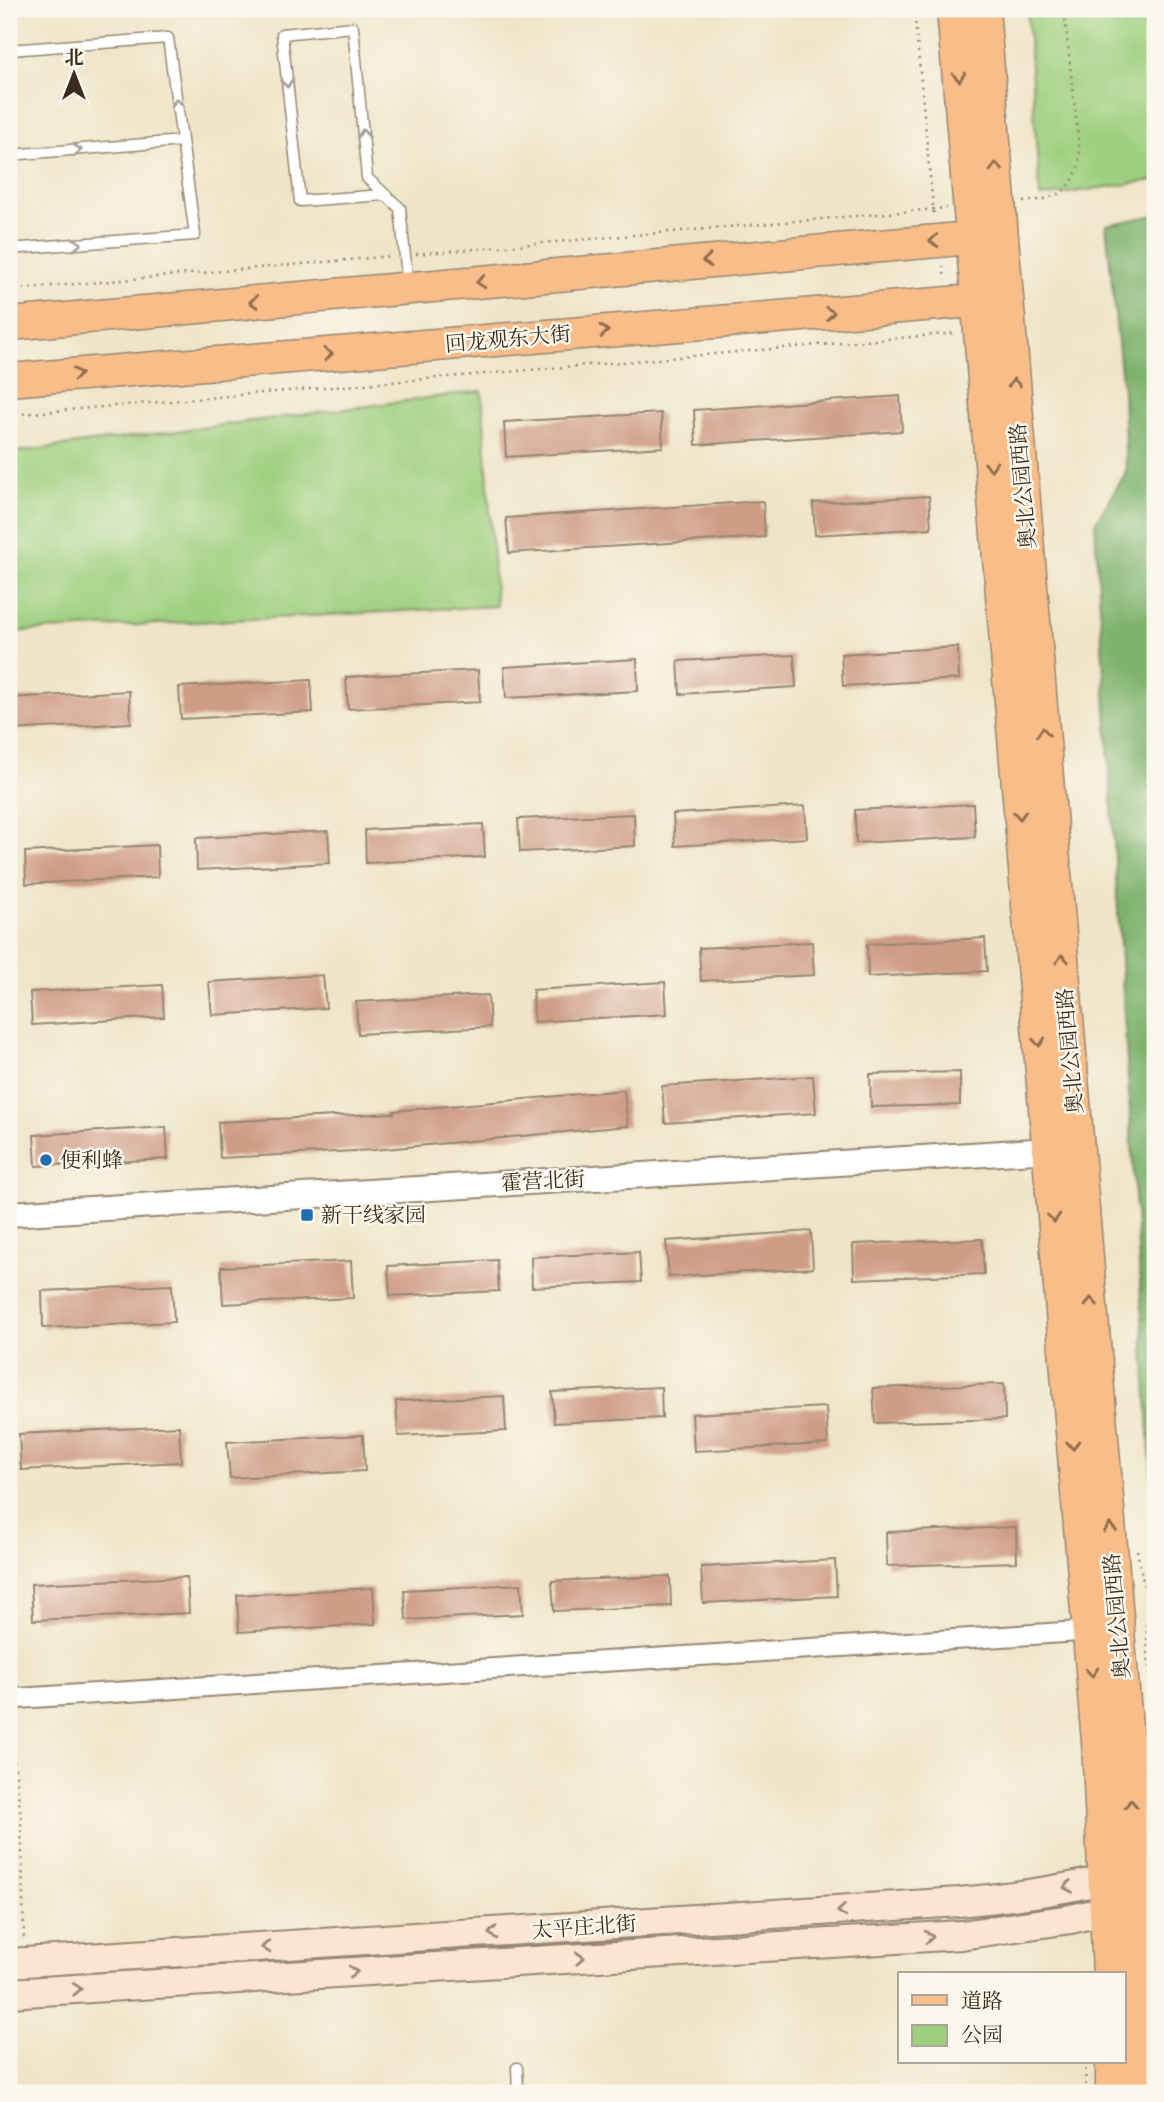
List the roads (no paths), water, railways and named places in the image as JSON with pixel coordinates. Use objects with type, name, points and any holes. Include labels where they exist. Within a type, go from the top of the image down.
[{"type":"main road","name":"奥北公园西路","points":[[953,9],[987,236]]},
{"type":"main road","name":"奥北公园西路","points":[[983,9],[987,236],[978,300],[1063,1150],[1127,1738],[1143,2093]]},
{"type":"main road","points":[[9,324],[987,236]]},
{"type":"main road","name":"回龙观东大街","points":[[9,380],[978,300]]},
{"type":"main road","name":"奥北公园西路","points":[[1063,1150],[1088,1631],[1132,1872]]},
{"type":"main road","name":"太平庄北街","points":[[9,1963],[900,1907],[998,1898],[1132,1872]]},
{"type":"main road","name":"奥北公园西路","points":[[1111,1972],[1133,1905]]},
{"type":"main road","name":"太平庄北街","points":[[9,1993],[961,1935],[1020,1928],[1133,1905]]},
{"type":"main road","points":[[1112,2064],[1112,2093]]},
{"type":"street","name":"霍营北街","points":[[9,1214],[1063,1150]]},
{"type":"street","points":[[9,1699],[1088,1631]]},
{"type":"lane","points":[[384,195],[300,201],[282,34],[353,27],[367,178],[400,208],[409,288]]},
{"type":"lane","points":[[9,50],[169,38],[195,235],[9,249]]},
{"type":"lane","points":[[9,155],[182,141]]},
{"type":"lane","points":[[517,2068],[518,2093]]},
{"type":"place","name":"便利蜂","points":[[46,1160]]},
{"type":"place","name":"新干线家园","points":[[307,1215]]}]
